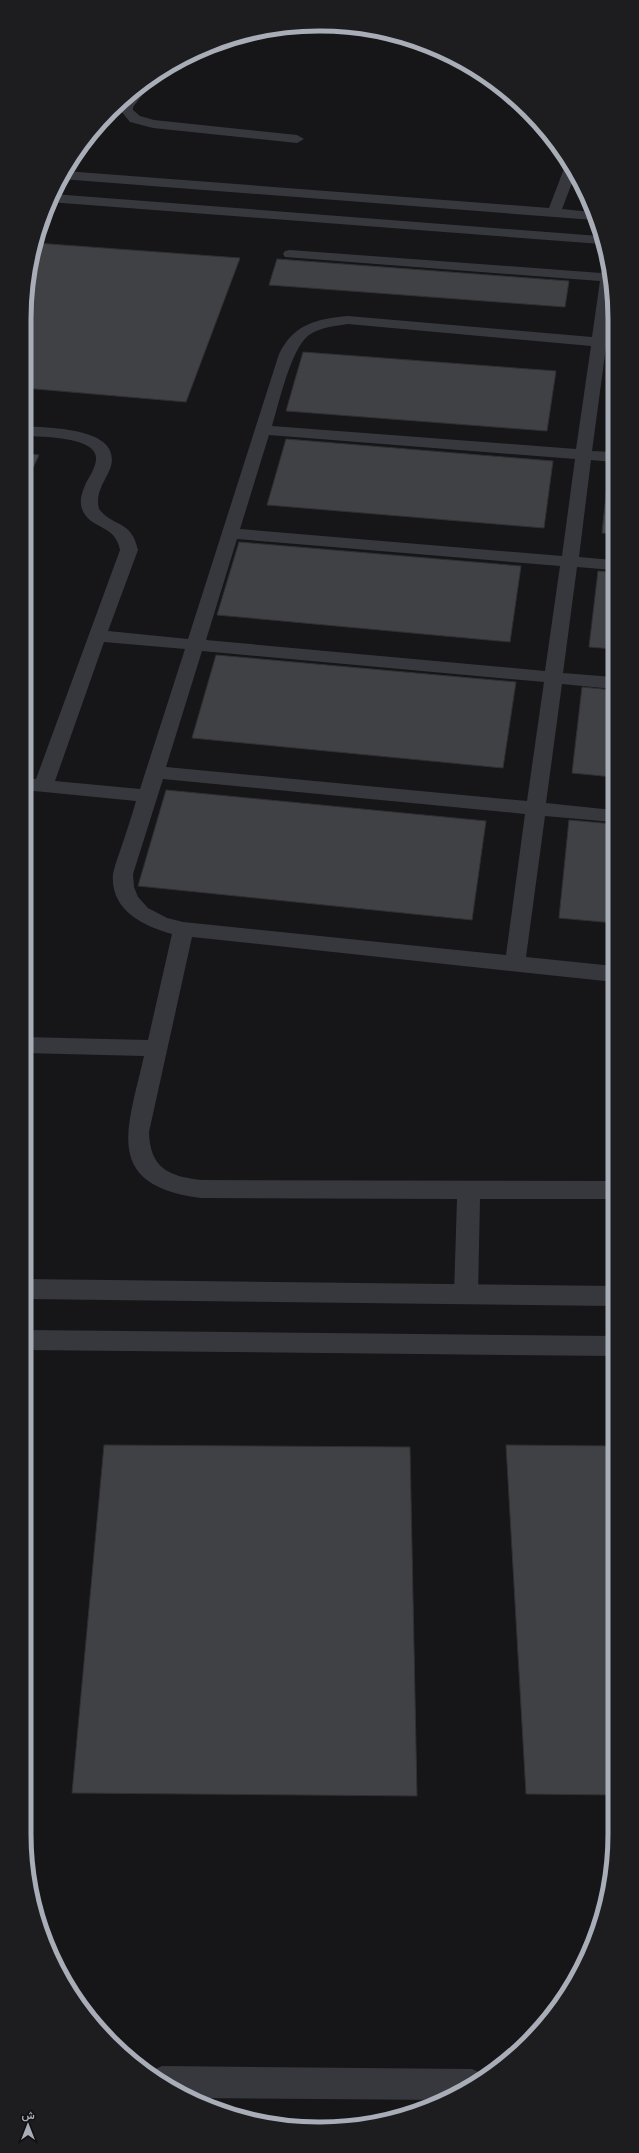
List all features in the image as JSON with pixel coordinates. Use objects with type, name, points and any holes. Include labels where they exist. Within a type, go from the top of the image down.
[{"type":"street","points":[[132,101],[127,107],[127,111],[135,119],[152,124],[297,139]]},
{"type":"street","points":[[554,213],[568,174]]},
{"type":"street","points":[[70,176],[589,216]]},
{"type":"street","points":[[58,199],[597,240]]},
{"type":"street","points":[[290,254],[604,275]]},
{"type":"street","points":[[515,964],[584,455],[606,342],[607,310]]},
{"type":"street","points":[[606,342],[348,320],[317,325],[296,337],[290,346],[154,772],[125,865],[123,887],[127,899],[136,910],[149,919],[166,926],[608,973]]},
{"type":"street","points":[[263,430],[608,457]]},
{"type":"street","points":[[31,432],[78,436],[99,446],[104,453],[105,461],[89,497],[88,504],[97,517],[116,527],[124,534],[128,542],[129,550],[43,786]]},
{"type":"street","points":[[230,533],[608,565]]},
{"type":"street","points":[[98,636],[194,646],[608,683]]},
{"type":"street","points":[[154,772],[608,815]]},
{"type":"street","points":[[31,785],[147,796]]},
{"type":"street","points":[[183,929],[158,1048],[138,1132],[137,1144],[146,1167],[161,1179],[180,1187],[201,1189],[608,1190]]},
{"type":"street","points":[[31,1045],[158,1048]]},
{"type":"street","points":[[466,1294],[468,1189]]},
{"type":"street","points":[[31,1285],[608,1296]]},
{"type":"street","points":[[31,1340],[608,1346]]},
{"type":"street","points":[[174,2082],[460,2085]]},
{"type":"building","points":[[41,243],[240,258],[186,402],[31,389],[31,320],[33,282]]},
{"type":"building","points":[[277,259],[569,281],[565,307],[269,285]]},
{"type":"building","points":[[303,352],[556,371],[547,431],[286,411]]},
{"type":"building","points":[[286,439],[553,461],[544,528],[267,505]]},
{"type":"building","points":[[31,454],[39,455],[31,472]]},
{"type":"building","points":[[608,476],[608,534],[602,533]]},
{"type":"building","points":[[239,542],[521,566],[510,642],[217,615]]},
{"type":"building","points":[[598,571],[608,572],[608,649],[589,647]]},
{"type":"building","points":[[216,655],[516,682],[503,768],[192,738]]},
{"type":"building","points":[[582,687],[608,690],[608,777],[572,773]]},
{"type":"building","points":[[166,790],[486,821],[472,920],[138,886]]},
{"type":"building","points":[[569,820],[608,824],[608,922],[559,918]]},
{"type":"building","points":[[104,1445],[410,1447],[417,1796],[72,1793]]},
{"type":"building","points":[[506,1445],[608,1446],[608,1795],[526,1794]]}]
